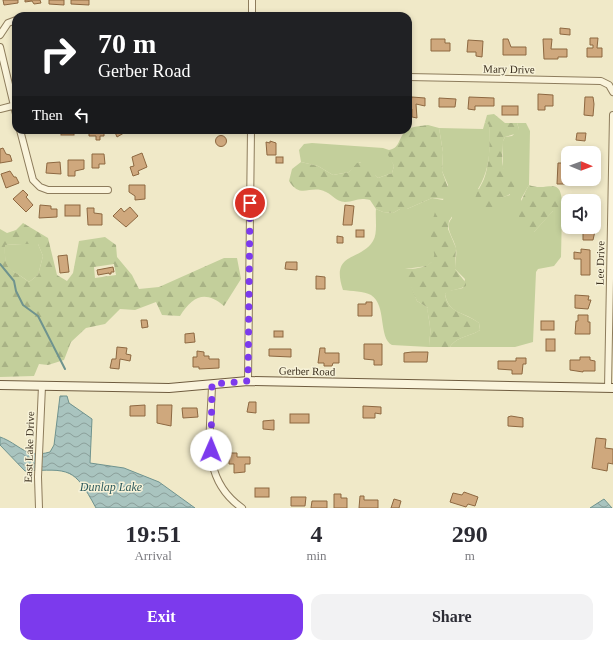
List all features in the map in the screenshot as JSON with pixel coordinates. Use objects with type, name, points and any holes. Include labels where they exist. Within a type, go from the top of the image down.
[{"type":"street","points":[[252,0],[252,12]]},
{"type":"street","points":[[0,35],[8,23],[12,22]]},
{"type":"street","points":[[0,48],[12,94]]},
{"type":"street","name":"Mary Drive","points":[[412,77],[569,79],[601,81],[609,85],[613,92]]},
{"type":"street","points":[[0,109],[12,106]]},
{"type":"street","name":"Lee Drive","points":[[610,388],[613,115]]},
{"type":"street","points":[[21,134],[33,180],[40,187],[48,190],[108,190]]},
{"type":"street","points":[[248,381],[251,134]]},
{"type":"street","name":"Gerber Road","points":[[0,385],[169,388],[248,381],[610,388]]},
{"type":"street","points":[[212,384],[211,450],[213,472],[221,488],[242,508]]},
{"type":"street","name":"East Lake Drive","points":[[39,508],[38,451],[42,386]]},
{"type":"green space","points":[[494,114],[505,123],[517,123],[519,129],[518,133],[505,137],[503,141],[502,159],[504,169],[506,173],[515,181],[513,191],[500,198],[497,205],[489,209],[482,207],[475,199],[484,179],[488,159],[489,125],[485,122],[487,115]]},
{"type":"green space","points":[[485,122],[489,125],[489,158],[485,174],[478,189],[499,198],[510,195],[503,168],[503,141],[505,137],[512,136],[519,129],[517,123],[526,123],[530,131],[529,185],[521,199],[534,232],[553,211],[561,211],[561,257],[554,266],[538,269],[536,272],[533,342],[515,347],[450,347],[456,341],[480,330],[479,323],[450,306],[445,294],[448,291],[463,288],[465,279],[455,269],[456,249],[449,230],[452,211],[433,261],[427,266],[405,269],[417,301],[428,308],[430,322],[429,347],[392,345],[385,336],[381,313],[376,300],[371,295],[365,293],[343,290],[340,278],[340,269],[343,263],[367,248],[375,238],[376,209],[383,212],[393,213],[400,209],[407,209],[432,198],[443,200],[448,185],[442,171],[443,152],[439,128],[483,129]]},
{"type":"green space","points":[[428,125],[439,128],[443,152],[442,171],[450,193],[446,199],[432,198],[407,209],[400,209],[393,213],[383,212],[376,209],[370,200],[359,199],[345,202],[320,190],[298,190],[293,187],[289,181],[292,169],[301,162],[318,166],[333,175],[349,172],[357,163],[368,161],[375,168],[375,175],[378,178],[392,173],[394,166],[388,155],[389,150],[396,147],[403,134],[412,134],[412,128]]},
{"type":"green space","points":[[312,143],[383,148],[389,150],[389,155],[394,166],[392,173],[378,178],[360,162],[349,172],[333,175],[318,166],[301,162],[299,150],[304,144]]},
{"type":"green space","points":[[529,185],[536,187],[553,186],[560,192],[561,211],[553,211],[534,232],[527,235],[520,223],[519,216],[519,210]]},
{"type":"green space","points":[[446,208],[452,211],[453,215],[449,221],[448,229],[456,248],[455,269],[466,283],[466,286],[445,294],[447,301],[453,309],[474,319],[479,323],[480,330],[456,341],[450,347],[429,347],[430,322],[428,308],[417,301],[411,287],[404,284],[402,276],[405,269],[422,267],[433,260],[434,254],[431,243],[431,230],[433,219],[435,212]]},
{"type":"green space","points":[[23,223],[48,238],[57,275],[67,281],[73,273],[79,241],[105,237],[116,245],[117,257],[132,275],[139,289],[159,287],[224,258],[237,258],[241,279],[224,306],[211,298],[205,297],[195,300],[180,316],[162,315],[156,302],[135,310],[120,309],[105,324],[86,328],[71,342],[64,360],[48,365],[39,364],[34,376],[0,377],[0,229],[7,233],[16,230]],"holes":[[[38,244],[43,256],[38,275],[29,282],[13,271],[7,265],[6,260],[5,245]],[[114,264],[116,275],[95,278],[94,267]]]},
{"type":"green space","points":[[38,244],[43,256],[38,275],[29,282],[9,268],[6,261],[5,245]]},
{"type":"water","name":"Dunlap Lake","points":[[60,396],[67,396],[69,403],[92,419],[90,463],[124,468],[159,482],[195,508],[96,508],[82,485],[69,473],[52,470],[25,471],[0,445],[0,437],[23,450],[34,454],[50,452],[54,445]]},
{"type":"water","points":[[604,499],[612,508],[590,508]]},
{"type":"building","points":[[3,0],[18,0],[18,3],[4,5]]},
{"type":"building","points":[[25,0],[40,0],[41,3],[34,4],[32,1],[25,2]]},
{"type":"building","points":[[49,0],[64,0],[64,5],[49,4]]},
{"type":"building","points":[[71,0],[89,0],[89,5],[71,4]]},
{"type":"building","points":[[560,28],[570,29],[570,35],[560,34]]},
{"type":"building","points":[[590,38],[598,38],[597,48],[602,48],[602,57],[587,57],[587,48],[593,48],[593,45],[590,45]]},
{"type":"building","points":[[431,39],[445,39],[445,43],[450,43],[450,51],[431,51]]},
{"type":"building","points":[[503,39],[508,39],[511,47],[526,47],[526,55],[503,55]]},
{"type":"building","points":[[543,39],[552,39],[551,49],[567,49],[567,57],[558,57],[558,59],[544,59]]},
{"type":"building","points":[[468,40],[483,41],[482,57],[476,56],[476,52],[467,52]]},
{"type":"building","points":[[538,94],[553,95],[553,106],[545,106],[545,110],[538,110]]},
{"type":"building","points":[[412,97],[425,98],[425,106],[416,104],[417,118],[412,117]]},
{"type":"building","points":[[469,97],[494,98],[494,106],[475,106],[475,110],[468,109]]},
{"type":"building","points":[[585,97],[593,97],[593,116],[584,115]]},
{"type":"building","points":[[439,98],[456,99],[455,107],[439,107]]},
{"type":"building","points":[[502,106],[518,106],[518,115],[502,115]]},
{"type":"building","points":[[577,133],[586,133],[585,141],[576,140]]},
{"type":"building","points":[[61,134],[74,134],[74,135]]},
{"type":"building","points":[[89,134],[104,134],[104,136],[100,136],[100,140],[96,140],[96,136],[89,136]]},
{"type":"building","points":[[221,135],[225,137],[227,141],[225,145],[221,147],[217,145],[215,141],[217,137]]},
{"type":"building","points":[[270,141],[276,143],[276,155],[267,155],[266,142],[270,143]]},
{"type":"building","points":[[3,148],[6,154],[10,155],[12,161],[0,163],[0,149]]},
{"type":"building","points":[[142,153],[147,167],[138,171],[139,174],[133,176],[130,167],[134,166],[132,157]]},
{"type":"building","points":[[92,154],[104,154],[105,164],[99,164],[99,168],[92,168]]},
{"type":"building","points":[[276,157],[283,157],[283,163],[276,163]]},
{"type":"building","points":[[68,160],[84,160],[84,169],[75,171],[75,176],[68,176]]},
{"type":"building","points":[[60,162],[61,174],[46,173],[47,163]]},
{"type":"building","points":[[558,163],[561,163],[561,184],[557,184]]},
{"type":"building","points":[[10,171],[19,183],[6,188],[1,174]]},
{"type":"building","points":[[129,185],[145,185],[145,199],[135,200],[135,196],[129,192]]},
{"type":"building","points":[[23,190],[28,195],[26,197],[33,205],[26,212],[13,199]]},
{"type":"building","points":[[40,205],[51,206],[51,209],[57,209],[57,217],[39,218]]},
{"type":"building","points":[[65,205],[80,205],[80,216],[65,216]]},
{"type":"building","points":[[345,205],[354,206],[352,225],[343,225]]},
{"type":"building","points":[[130,207],[138,216],[126,227],[113,216],[121,208],[124,212]]},
{"type":"building","points":[[87,208],[94,208],[94,213],[102,214],[102,225],[88,225]]},
{"type":"building","points":[[356,230],[364,230],[364,237],[356,237]]},
{"type":"building","points":[[583,234],[594,234],[593,240],[583,240]]},
{"type":"building","points":[[337,236],[343,237],[343,243],[337,243]]},
{"type":"building","points":[[581,249],[590,250],[590,275],[581,275],[581,259],[574,259],[574,252],[581,253]]},
{"type":"building","points":[[67,255],[69,272],[60,273],[58,256]]},
{"type":"building","points":[[286,262],[297,262],[297,270],[285,269]]},
{"type":"building","points":[[113,267],[114,272],[111,272],[111,274],[98,275],[97,270]]},
{"type":"building","points":[[316,276],[325,277],[325,289],[316,289]]},
{"type":"building","points":[[575,295],[589,296],[588,300],[591,300],[588,309],[575,308]]},
{"type":"building","points":[[366,302],[372,302],[372,316],[358,316],[358,304],[366,304]]},
{"type":"building","points":[[578,315],[588,315],[588,322],[590,322],[590,334],[575,334]]},
{"type":"building","points":[[141,320],[147,320],[148,327],[142,328]]},
{"type":"building","points":[[541,321],[554,321],[554,330],[541,330]]},
{"type":"building","points":[[274,331],[283,331],[283,337],[274,337]]},
{"type":"building","points":[[194,333],[195,342],[185,343],[185,334]]},
{"type":"building","points":[[546,339],[555,339],[555,351],[546,351]]},
{"type":"building","points":[[364,344],[382,344],[382,365],[374,365],[374,360],[364,359]]},
{"type":"building","points":[[117,347],[127,348],[126,354],[131,355],[130,361],[120,359],[119,369],[110,368],[112,359],[116,359]]},
{"type":"building","points":[[320,348],[325,348],[325,353],[339,353],[339,363],[333,363],[332,366],[324,366],[324,363],[318,363]]},
{"type":"building","points":[[269,349],[291,349],[291,357],[269,356]]},
{"type":"building","points":[[197,351],[204,352],[204,356],[209,356],[209,359],[219,359],[219,368],[199,369],[199,367],[193,367],[193,357],[197,357]]},
{"type":"building","points":[[428,352],[427,362],[404,362],[404,353]]},
{"type":"building","points":[[580,357],[590,357],[590,360],[595,361],[595,371],[583,372],[570,370],[570,360],[580,360]]},
{"type":"building","points":[[516,358],[526,358],[526,364],[523,364],[522,374],[512,374],[512,370],[498,369],[498,361],[516,361]]},
{"type":"building","points":[[249,402],[256,402],[256,413],[247,412]]},
{"type":"building","points":[[145,405],[145,416],[130,416],[130,406]]},
{"type":"building","points":[[157,405],[172,405],[171,426],[157,423]]},
{"type":"building","points":[[363,406],[381,407],[381,414],[375,413],[375,418],[363,418]]},
{"type":"building","points":[[182,408],[197,408],[198,417],[183,418]]},
{"type":"building","points":[[290,414],[309,414],[309,423],[290,423]]},
{"type":"building","points":[[508,417],[523,418],[523,427],[508,426]]},
{"type":"building","points":[[274,420],[274,430],[263,429],[263,421]]},
{"type":"building","points":[[596,438],[606,439],[605,448],[613,449],[613,464],[608,463],[607,471],[592,468]]},
{"type":"building","points":[[229,453],[237,453],[237,457],[250,457],[250,464],[245,464],[245,472],[234,473],[234,464],[229,464]]},
{"type":"building","points":[[255,488],[269,488],[269,497],[255,497]]},
{"type":"building","points":[[464,492],[478,497],[475,506],[468,504],[466,507],[450,502],[453,493],[462,495]]},
{"type":"building","points":[[334,494],[341,494],[341,498],[347,498],[347,508],[334,508]]},
{"type":"building","points":[[360,496],[364,496],[364,500],[378,500],[378,508],[359,508]]},
{"type":"building","points":[[291,497],[306,497],[305,506],[291,506]]},
{"type":"building","points":[[394,499],[401,501],[399,508],[391,508]]},
{"type":"building","points":[[312,501],[327,501],[327,508],[311,508]]},
{"type":"waterway","points":[[0,264],[14,281],[16,291],[23,305],[38,316],[65,369]]},
{"type":"route","points":[[211,450],[212,384],[248,381],[250,203]]}]
